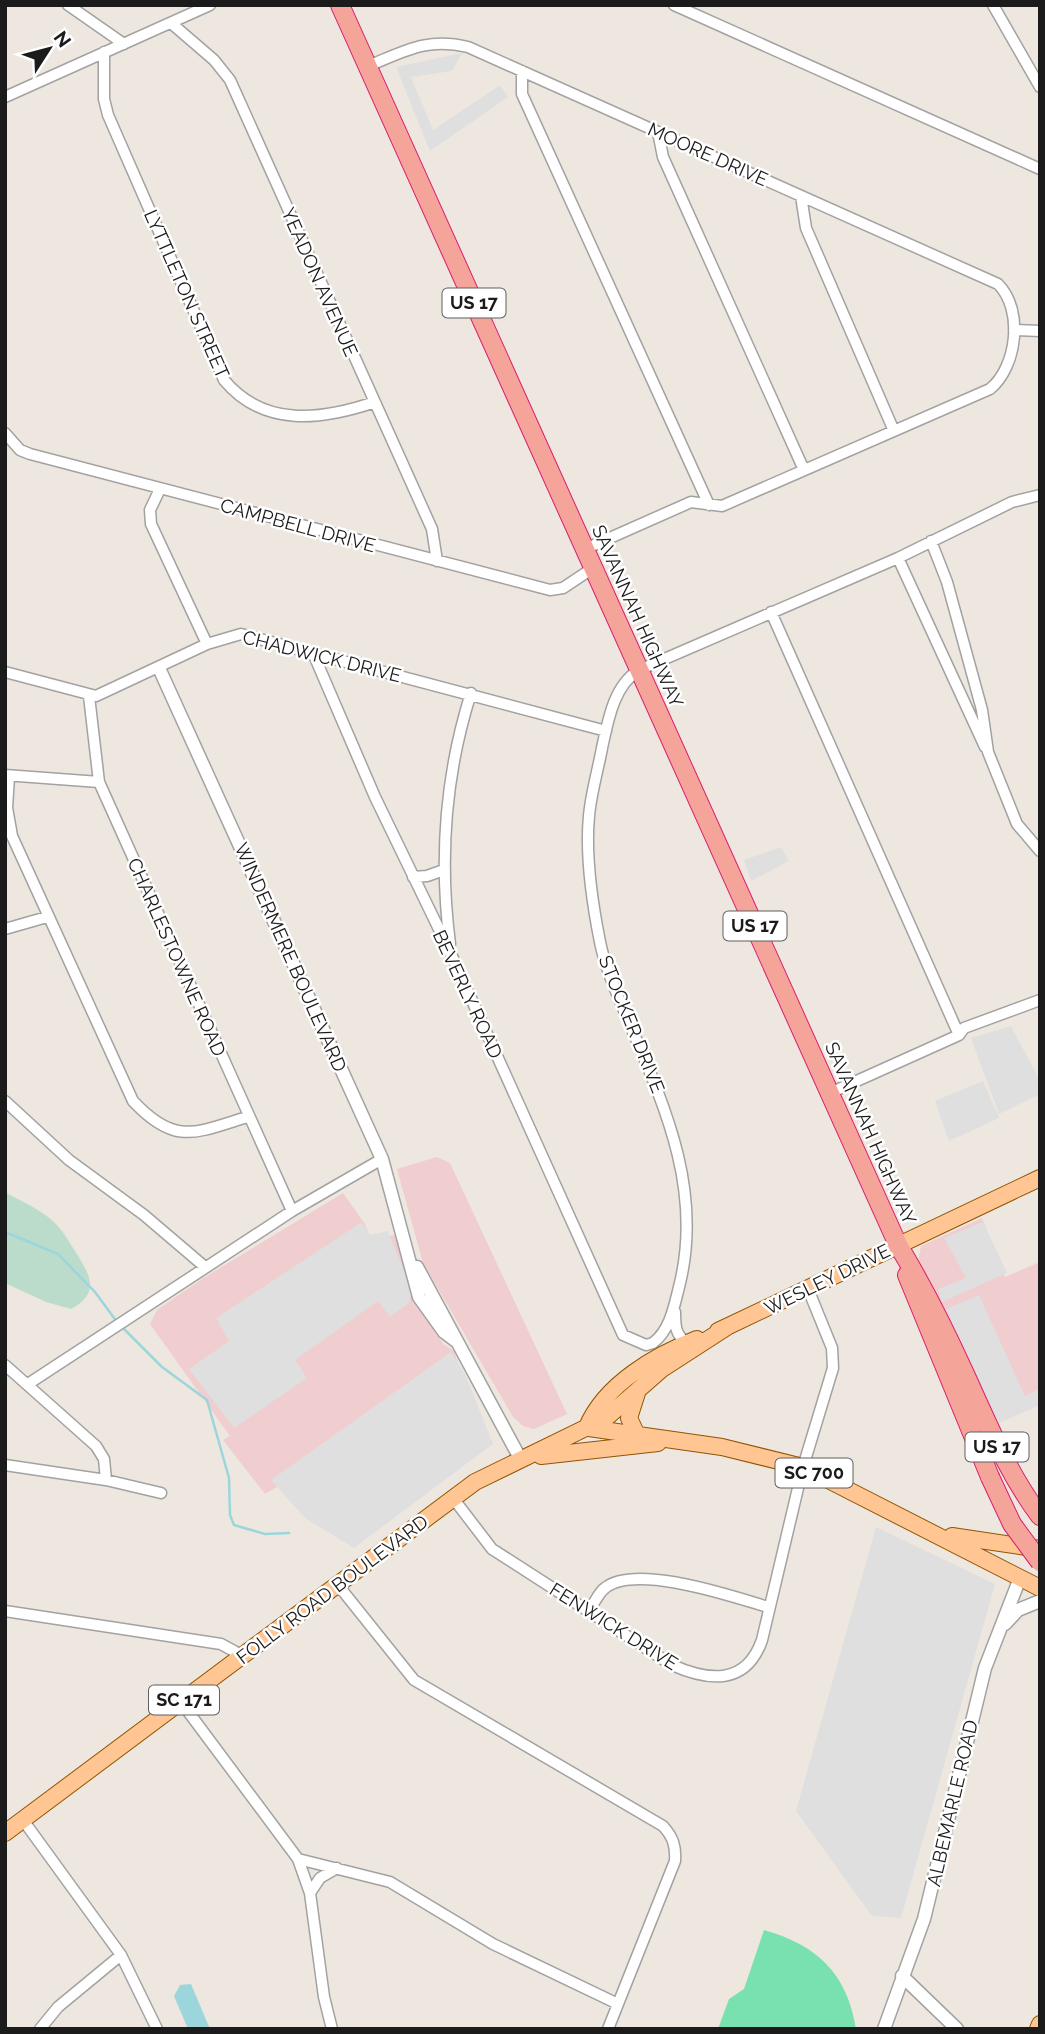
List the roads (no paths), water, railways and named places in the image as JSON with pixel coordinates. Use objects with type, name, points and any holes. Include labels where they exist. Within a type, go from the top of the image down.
[{"type":"highway","name":"SAVANNAH HIGHWAY","points":[[340,5],[898,1245],[922,1284],[999,1453],[1018,1488],[1040,1516]]},
{"type":"highway","name":"SAVANNAH HIGHWAY","points":[[898,1245],[909,1286],[990,1477],[1012,1524],[1040,1562]]},
{"type":"main road","name":"WESLEY DRIVE","points":[[587,1427],[597,1409],[634,1373],[658,1355],[727,1327],[1040,1178]]},
{"type":"main road","name":"WESLEY DRIVE","points":[[587,1427],[606,1418],[642,1384],[727,1327]]},
{"type":"main road","points":[[636,1433],[629,1418],[642,1384]]},
{"type":"main road","name":"FOLLY ROAD BOULEVARD","points":[[5,1833],[453,1498],[483,1478],[587,1427],[722,1447],[803,1467],[1040,1588]]},
{"type":"main road","name":"FOLLY ROAD BOULEVARD","points":[[526,1458],[684,1441]]},
{"type":"main road","name":"FOLLY ROAD BOULEVARD","points":[[935,1533],[1040,1549]]},
{"type":"main road","points":[[1020,1578],[1028,1564],[1040,1556]]},
{"type":"main road","points":[[1038,2029],[1040,2024]]},
{"type":"street","points":[[68,5],[124,44]]},
{"type":"street","points":[[5,97],[210,5]]},
{"type":"street","points":[[674,5],[1040,169]]},
{"type":"street","points":[[993,5],[1040,87]]},
{"type":"street","name":"YEADON AVENUE","points":[[171,23],[214,60],[230,80],[432,529],[437,561]]},
{"type":"street","name":"MOORE DRIVE","points":[[368,66],[421,44],[444,41],[468,47],[998,284],[1010,301],[1014,330],[1007,370],[1002,379],[990,389],[722,506],[691,502],[585,549]]},
{"type":"street","name":"LYTTLETON STREET","points":[[104,52],[104,99],[108,116],[223,380],[244,400],[278,415],[304,419],[326,417],[375,402]]},
{"type":"street","points":[[522,71],[522,94],[709,505]]},
{"type":"street","points":[[658,132],[663,157],[804,470]]},
{"type":"street","points":[[802,196],[806,228],[894,431]]},
{"type":"street","points":[[1014,330],[1040,331]]},
{"type":"street","name":"CAMPBELL DRIVE","points":[[5,433],[20,450],[30,454],[550,590],[563,589],[593,568]]},
{"type":"street","points":[[160,489],[150,510],[151,524],[207,644]]},
{"type":"street","points":[[639,670],[898,558],[1012,502],[1040,495]]},
{"type":"street","points":[[931,541],[947,582],[982,710],[988,752]]},
{"type":"street","points":[[898,558],[988,752],[1017,824],[1040,851]]},
{"type":"street","points":[[771,612],[958,1035]]},
{"type":"street","name":"CHADWICK DRIVE","points":[[89,696],[103,694],[207,644],[240,634],[471,693],[606,731]]},
{"type":"street","name":"BEVERLY ROAD","points":[[313,653],[375,797],[451,954],[622,1335]]},
{"type":"street","name":"WINDERMERE BOULEVARD","points":[[159,668],[382,1159],[423,1303],[444,1332],[456,1341]]},
{"type":"street","name":"STOCKER DRIVE","points":[[622,1335],[646,1345],[653,1343],[667,1325],[675,1303],[686,1247],[688,1217],[684,1175],[664,1102],[614,985],[600,944],[593,894],[589,815],[606,731],[622,683],[639,670]]},
{"type":"street","points":[[5,672],[89,696]]},
{"type":"street","points":[[451,954],[444,870],[448,796],[453,759],[471,693]]},
{"type":"street","name":"CHARLESTOWNE ROAD","points":[[89,696],[99,782],[292,1211]]},
{"type":"street","points":[[99,782],[7,776],[6,808],[12,836],[47,917],[133,1101],[145,1114],[170,1130],[188,1134],[247,1116]]},
{"type":"street","points":[[414,877],[444,870]]},
{"type":"street","points":[[5,929],[47,917]]},
{"type":"street","points":[[830,1093],[958,1035],[964,1028],[1040,1000]]},
{"type":"street","points":[[5,1101],[69,1160],[144,1215],[205,1267]]},
{"type":"street","points":[[28,1384],[292,1211],[382,1159]]},
{"type":"street","name":"WINDERMERE BOULEVARD","points":[[409,1251],[456,1341],[526,1458]]},
{"type":"street","name":"FENWICK DRIVE","points":[[453,1498],[492,1549],[673,1665],[699,1677],[724,1677],[743,1666],[758,1650],[803,1467],[833,1368],[832,1348],[808,1289]]},
{"type":"street","name":"STOCKER DRIVE","points":[[675,1303],[675,1327],[681,1339],[687,1342]]},
{"type":"street","points":[[5,1366],[96,1446],[104,1459],[106,1480]]},
{"type":"street","points":[[5,1465],[106,1480],[161,1493]]},
{"type":"street","name":"ALBEMARLE ROAD","points":[[884,2029],[923,1919],[978,1692],[1020,1578]]},
{"type":"street","points":[[590,1610],[605,1587],[628,1580],[694,1584],[768,1607]]},
{"type":"street","points":[[338,1585],[414,1680],[663,1826],[676,1849],[671,1871],[608,2029]]},
{"type":"street","points":[[1000,1630],[1017,1611],[1040,1601]]},
{"type":"street","points":[[5,1611],[222,1644],[243,1656]]},
{"type":"street","points":[[181,1702],[298,1859],[310,1893],[324,1997],[332,2029]]},
{"type":"street","points":[[23,1820],[121,1955],[157,2029]]},
{"type":"street","points":[[298,1859],[390,1882],[493,1944],[618,2004]]},
{"type":"street","points":[[310,1893],[320,1878],[337,1868]]},
{"type":"street","points":[[40,2029],[58,2007],[121,1955]]},
{"type":"street","points":[[902,1976],[957,2029]]},
{"type":"water","points":[[191,1984],[210,2029],[188,2029],[174,1996],[180,1985]]},
{"type":"waterway","points":[[5,1232],[58,1254],[95,1292],[117,1322]]},
{"type":"waterway","points":[[121,1326],[162,1367],[207,1400],[229,1478],[230,1515],[234,1525],[265,1534],[289,1533]]}]
